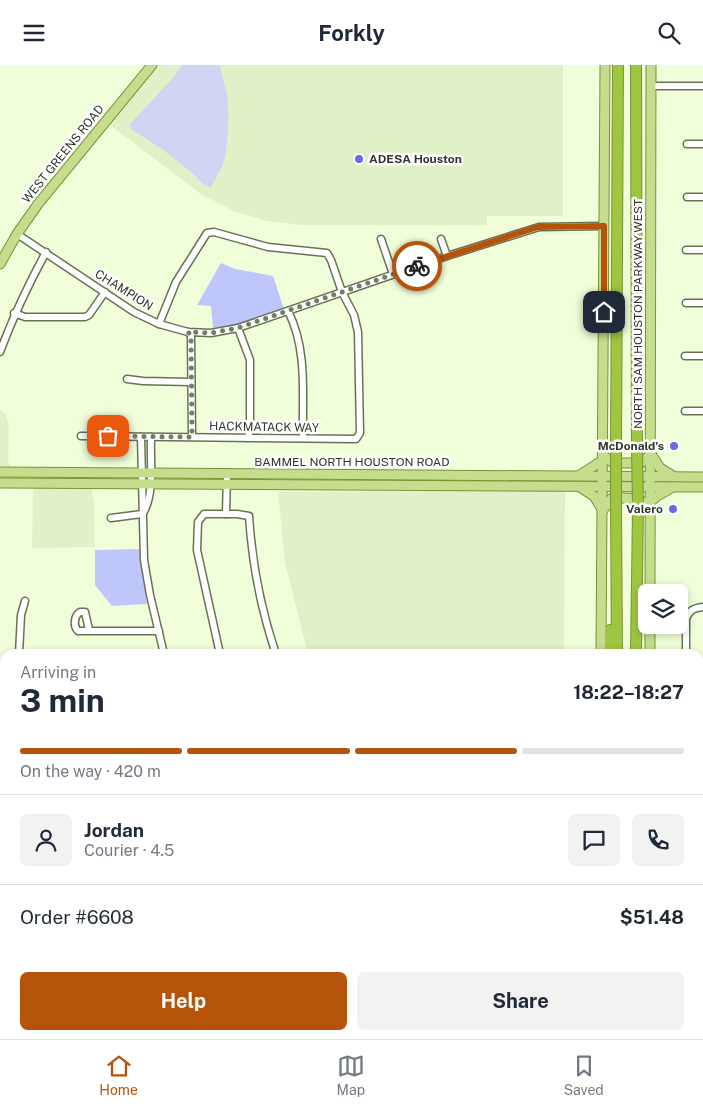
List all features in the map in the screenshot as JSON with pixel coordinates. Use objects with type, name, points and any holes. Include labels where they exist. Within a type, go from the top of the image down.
[{"type":"highway","points":[[610,649],[610,611],[616,507],[618,65]]},
{"type":"highway","points":[[636,65],[638,508],[636,649]]},
{"type":"highway","points":[[615,529],[617,649]]},
{"type":"highway","points":[[637,584],[641,649]]},
{"type":"main road","name":"WEST GREENS ROAD","points":[[0,264],[17,234],[38,204],[152,65]]},
{"type":"main road","points":[[601,649],[605,65]]},
{"type":"main road","name":"NORTH SAM HOUSTON PARKWAY WEST","points":[[650,584],[651,65]]},
{"type":"main road","points":[[603,457],[613,463],[641,463],[650,454],[660,468],[673,476]]},
{"type":"main road","points":[[579,475],[603,457]]},
{"type":"main road","name":"BAMMEL NORTH HOUSTON ROAD","points":[[0,472],[703,477]]},
{"type":"main road","points":[[42,472],[42,483]]},
{"type":"main road","points":[[357,485],[358,475]]},
{"type":"main road","points":[[446,475],[446,486]]},
{"type":"main road","name":"BAMMEL NORTH HOUSTON ROAD","points":[[0,483],[703,487]]},
{"type":"main road","points":[[577,486],[594,496],[603,510]]},
{"type":"main road","points":[[603,510],[612,498],[635,498],[650,505],[657,496],[673,487]]},
{"type":"main road","points":[[650,634],[650,649]]},
{"type":"street","points":[[651,86],[703,86]]},
{"type":"street","points":[[687,144],[703,144]]},
{"type":"street","points":[[687,197],[703,197]]},
{"type":"street","name":"CHAMPION","points":[[17,234],[134,312],[159,324],[188,332],[211,333],[238,328],[447,256],[538,227],[604,226]]},
{"type":"street","points":[[159,324],[176,282],[207,233],[214,232],[268,247],[327,253],[342,292]]},
{"type":"street","points":[[381,239],[393,275]]},
{"type":"street","points":[[441,239],[447,256]]},
{"type":"street","points":[[686,250],[703,250]]},
{"type":"street","points":[[0,352],[14,313],[46,252]]},
{"type":"street","points":[[14,313],[25,317],[85,317],[89,315],[105,292]]},
{"type":"street","name":"HACKMATACK WAY","points":[[81,436],[356,439],[360,433],[358,332],[354,315],[342,292]]},
{"type":"street","points":[[686,303],[703,303]]},
{"type":"street","points":[[288,311],[293,321],[302,353],[303,438]]},
{"type":"street","points":[[238,328],[250,360],[250,428],[248,438]]},
{"type":"street","points":[[188,332],[191,335],[192,437]]},
{"type":"street","points":[[685,356],[703,356]]},
{"type":"street","points":[[126,379],[191,382]]},
{"type":"street","points":[[686,411],[703,411]]},
{"type":"street","points":[[141,437],[146,473]]},
{"type":"street","points":[[151,437],[142,515],[142,539],[146,577],[163,649]]},
{"type":"street","points":[[226,514],[227,475]]},
{"type":"street","points":[[219,649],[200,570],[196,537],[198,522],[204,514],[249,516],[256,574],[275,649]]},
{"type":"street","points":[[111,518],[142,515]]},
{"type":"street","points":[[19,649],[21,615],[25,601]]},
{"type":"street","points":[[686,649],[686,619],[690,611],[703,607]]},
{"type":"street","points":[[90,630],[159,631]]},
{"type":"shaded area","name":"ADESA Houston","points":[[158,65],[563,65],[563,216],[487,216],[487,225],[302,225],[267,221],[234,211],[201,194],[109,124]]},
{"type":"shaded area","points":[[182,65],[220,65],[227,98],[228,132],[224,161],[211,188],[202,183],[195,175],[162,149],[131,129],[129,125],[173,78]]},
{"type":"shaded area","points":[[221,263],[235,269],[273,276],[284,309],[233,326],[213,328],[211,306],[197,305]]},
{"type":"shaded area","points":[[0,410],[6,414],[9,426],[8,461],[11,467],[0,466]]},
{"type":"shaded area","points":[[33,487],[92,487],[95,547],[32,548]]},
{"type":"shaded area","points":[[565,490],[564,649],[307,649],[285,563],[278,492]]},
{"type":"shaded area","points":[[139,549],[147,604],[112,606],[95,585],[95,550]]},
{"type":"way so far","points":[[108,436],[192,437],[191,335],[188,332],[211,333],[238,328],[417,266]]},
{"type":"place","name":"ADESA Houston","points":[[359,159]]},
{"type":"place","name":"McDonald's","points":[[674,446]]},
{"type":"place","name":"Valero","points":[[673,509]]},
{"type":"route","points":[[417,266],[538,227],[604,226],[604,312]]}]
